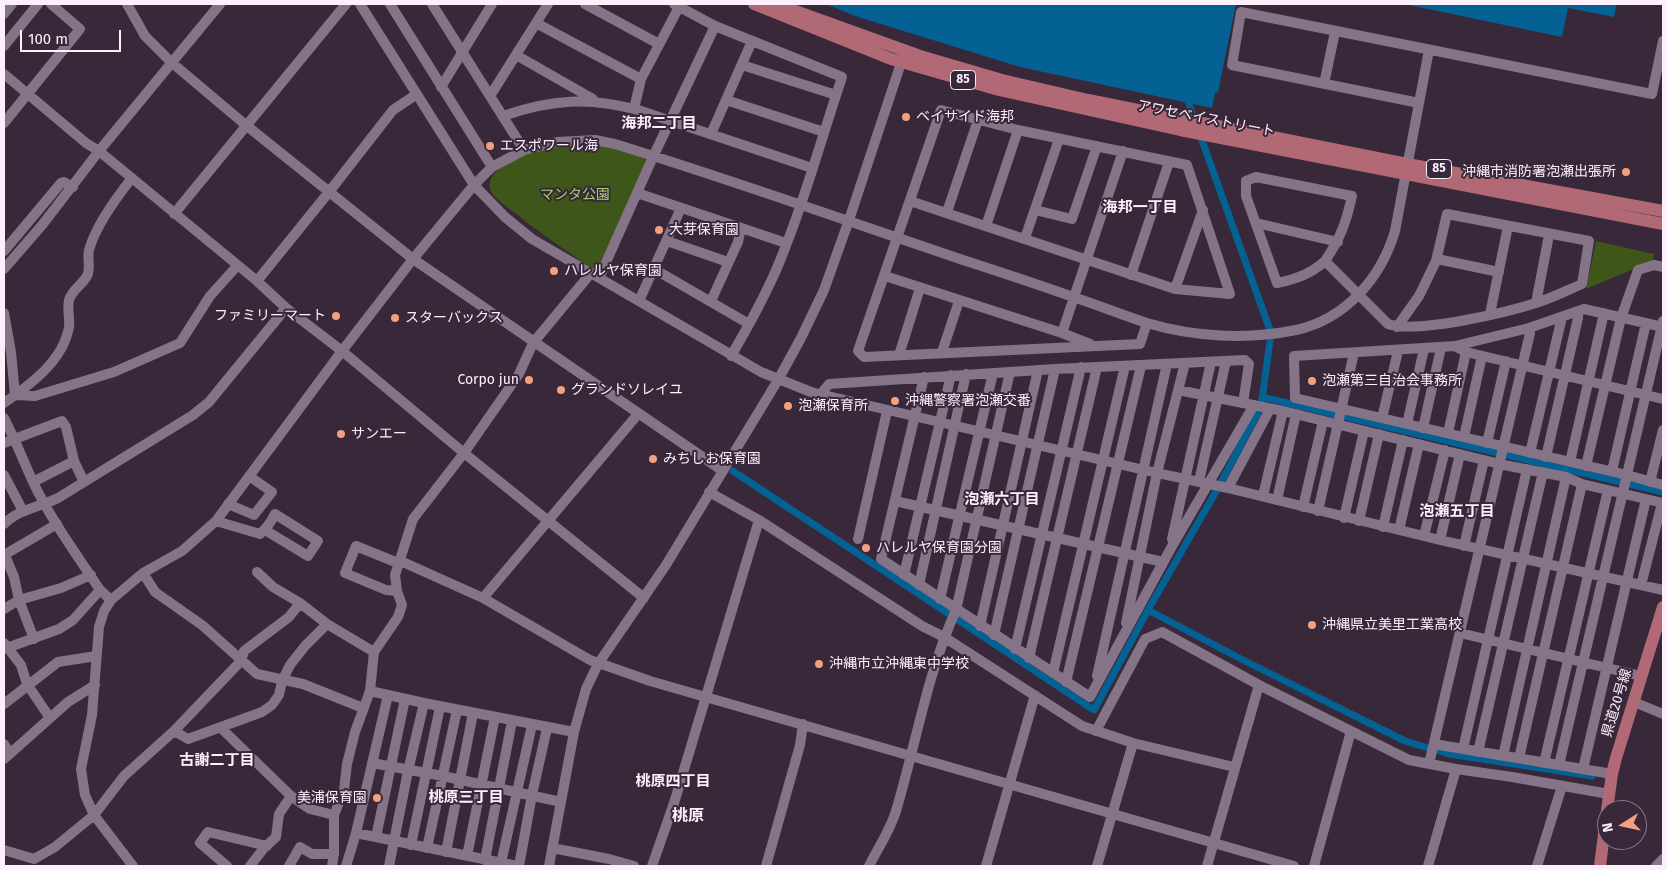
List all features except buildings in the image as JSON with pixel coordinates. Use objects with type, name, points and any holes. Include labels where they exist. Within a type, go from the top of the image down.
[{"type":"main road","name":"アワセベイストリート","points":[[754,4],[999,90],[1406,169],[1663,224]]},
{"type":"main road","name":"アワセベイストリート","points":[[776,4],[903,56]]},
{"type":"main road","name":"アワセベイストリート","points":[[1406,169],[1663,211]]},
{"type":"main road","name":"県道20号線","points":[[1608,800],[1612,774],[1663,607]]},
{"type":"main road","name":"県道20号線","points":[[1600,866],[1602,850]]},
{"type":"street","points":[[4,14],[12,4]]},
{"type":"street","points":[[4,46],[38,4]]},
{"type":"street","points":[[4,123],[80,29],[50,4]]},
{"type":"street","points":[[126,4],[145,36],[171,62],[246,126],[412,259],[723,471]]},
{"type":"street","points":[[6,267],[220,4]]},
{"type":"street","points":[[174,214],[346,4]]},
{"type":"street","points":[[360,4],[474,185],[505,217],[532,239],[731,356],[778,380],[821,394],[887,411],[1037,444],[1157,474],[1204,482],[1344,518],[1663,590]]},
{"type":"street","points":[[390,4],[492,167]]},
{"type":"street","points":[[441,87],[492,4]]},
{"type":"street","points":[[490,96],[548,4]]},
{"type":"street","points":[[585,4],[659,44]]},
{"type":"street","points":[[435,5],[462,52],[524,150]]},
{"type":"street","points":[[634,109],[641,79],[677,5],[715,26],[842,77],[777,268],[731,356]]},
{"type":"street","points":[[1419,103],[1232,65],[1241,12],[1652,94],[1663,41]]},
{"type":"street","points":[[536,23],[641,79]]},
{"type":"street","points":[[332,866],[334,854],[334,815],[344,790],[354,732],[370,691],[374,652],[398,617],[402,605],[397,591],[395,575],[413,519],[464,453],[519,374],[534,343],[595,276],[637,193],[715,26]]},
{"type":"street","points":[[1324,84],[1335,32]]},
{"type":"street","points":[[711,134],[752,41]]},
{"type":"street","points":[[133,866],[94,815],[85,795],[81,769],[92,715],[99,627],[104,611],[111,600],[144,573],[182,551],[216,521],[412,259],[474,185],[492,167],[524,150],[557,142],[595,140],[615,144],[849,220],[1147,323],[1199,334],[1252,335],[1296,330],[1332,316],[1358,295],[1377,272],[1391,243],[1429,50]]},
{"type":"street","points":[[516,55],[597,102]]},
{"type":"street","points":[[549,866],[574,732],[586,689],[598,664],[666,565],[778,380],[801,338],[824,290],[903,56]]},
{"type":"street","points":[[742,65],[836,95]]},
{"type":"street","points":[[4,74],[257,281],[286,308],[342,351],[464,453],[644,598]]},
{"type":"street","points":[[257,281],[393,110],[417,94]]},
{"type":"street","points":[[503,116],[535,106],[582,100],[597,102],[634,109],[812,168]]},
{"type":"street","points":[[726,100],[824,132]]},
{"type":"street","points":[[910,201],[1175,289],[1230,294],[1187,165],[1018,130],[941,110],[858,351],[864,357],[1140,344],[1147,323]]},
{"type":"street","points":[[947,212],[978,120]]},
{"type":"street","points":[[986,226],[1018,130]]},
{"type":"street","points":[[1025,238],[1059,139]]},
{"type":"street","points":[[1035,210],[1072,219],[1097,146]]},
{"type":"street","points":[[1062,333],[1123,151]]},
{"type":"street","points":[[1131,275],[1169,162]]},
{"type":"street","points":[[1256,177],[1352,196],[1344,228],[1338,242],[1325,261],[1315,270],[1296,279],[1277,283],[1256,223],[1246,196],[1246,181],[1256,177]]},
{"type":"street","points":[[4,403],[49,367],[64,343],[69,326],[68,302],[73,292],[88,275],[89,252],[93,239],[111,206],[132,178]]},
{"type":"street","points":[[4,251],[60,183],[64,182],[72,187]]},
{"type":"street","points":[[637,193],[786,243]]},
{"type":"street","points":[[639,302],[681,208]]},
{"type":"street","points":[[1175,289],[1203,210]]},
{"type":"street","points":[[1325,261],[1388,324],[1398,327],[1430,326],[1536,303],[1582,284],[1589,241],[1549,235],[1447,214],[1437,259],[1418,296],[1398,327]]},
{"type":"street","points":[[1256,223],[1338,242]]},
{"type":"street","points":[[1490,314],[1508,226]]},
{"type":"street","points":[[711,301],[738,242],[741,228]]},
{"type":"street","points":[[1536,303],[1549,235]]},
{"type":"street","points":[[667,241],[728,262]]},
{"type":"street","points":[[1437,259],[1499,272]]},
{"type":"street","points":[[1586,466],[1621,318],[1638,270],[1654,265],[1663,267]]},
{"type":"street","points":[[15,395],[35,396],[114,372],[180,343],[210,296],[237,266]]},
{"type":"street","points":[[654,269],[749,324]]},
{"type":"street","points":[[885,276],[1062,333],[1094,346]]},
{"type":"street","points":[[899,355],[920,288]]},
{"type":"street","points":[[942,352],[959,301]]},
{"type":"street","points":[[4,524],[23,511],[46,504],[193,415],[209,402],[286,308]]},
{"type":"street","points":[[1559,765],[1582,661],[1622,494],[1626,475],[1645,394],[1662,325],[1584,310],[1529,328],[1455,346],[1294,356],[1295,398],[1626,475],[1663,486]]},
{"type":"street","points":[[1546,457],[1578,311]]},
{"type":"street","points":[[4,313],[11,352],[15,395]]},
{"type":"street","points":[[1570,462],[1604,313]]},
{"type":"street","points":[[1530,453],[1562,316]]},
{"type":"street","points":[[1612,472],[1646,323]]},
{"type":"street","points":[[1429,764],[1523,365],[1530,333],[1529,328]]},
{"type":"street","points":[[1455,346],[1466,352],[1663,399]]},
{"type":"street","points":[[1423,428],[1441,348]]},
{"type":"street","points":[[1407,424],[1424,349]]},
{"type":"street","points":[[1382,418],[1398,351]]},
{"type":"street","points":[[1448,433],[1466,352]]},
{"type":"street","points":[[1318,510],[1354,353]]},
{"type":"street","points":[[1464,437],[1482,356]]},
{"type":"street","points":[[821,394],[829,384],[992,372],[1245,360],[1249,364],[1243,403]]},
{"type":"street","points":[[1204,482],[1226,361]]},
{"type":"street","points":[[1487,443],[1506,361]]},
{"type":"street","points":[[1171,548],[1184,478],[1212,362]]},
{"type":"street","points":[[1124,634],[1157,474],[1185,363]]},
{"type":"street","points":[[1094,689],[1167,364]]},
{"type":"street","points":[[1053,673],[1125,366]]},
{"type":"street","points":[[1066,682],[1141,366]]},
{"type":"street","points":[[1029,658],[1059,538],[1097,367]]},
{"type":"street","points":[[1015,649],[1081,368]]},
{"type":"street","points":[[994,635],[1055,369]]},
{"type":"street","points":[[980,626],[1038,370]]},
{"type":"street","points":[[940,599],[980,432],[992,372]]},
{"type":"street","points":[[869,866],[890,828],[896,812],[944,637],[956,610],[1010,372]]},
{"type":"street","points":[[919,585],[966,374]]},
{"type":"street","points":[[904,575],[951,375]]},
{"type":"street","points":[[924,377],[881,559],[1090,697],[1171,548],[1204,482],[1254,405]]},
{"type":"street","points":[[1178,390],[1296,414],[1500,464],[1566,477],[1582,484],[1663,503],[1641,585]]},
{"type":"street","points":[[1228,488],[1270,408]]},
{"type":"street","points":[[858,539],[887,411]]},
{"type":"street","points":[[1263,496],[1283,411]]},
{"type":"street","points":[[483,598],[638,414]]},
{"type":"street","points":[[1277,500],[1296,414]]},
{"type":"street","points":[[4,418],[33,482],[57,524],[100,590],[111,600]]},
{"type":"street","points":[[4,443],[62,421],[66,426],[74,461],[84,482]]},
{"type":"street","points":[[1303,507],[1323,421]]},
{"type":"street","points":[[1650,482],[1663,430]]},
{"type":"street","points":[[1344,518],[1364,431]]},
{"type":"street","points":[[1359,521],[1379,434]]},
{"type":"street","points":[[1384,527],[1403,440]]},
{"type":"street","points":[[1399,530],[1419,444]]},
{"type":"street","points":[[1424,536],[1445,450]]},
{"type":"street","points":[[1440,540],[1460,454]]},
{"type":"street","points":[[1464,546],[1484,460]]},
{"type":"street","points":[[33,482],[74,461]]},
{"type":"street","points":[[1463,749],[1527,469]]},
{"type":"street","points":[[1478,752],[1543,472]]},
{"type":"street","points":[[4,475],[23,511]]},
{"type":"street","points":[[228,504],[254,515],[272,492],[249,476]]},
{"type":"street","points":[[1503,756],[1566,477]]},
{"type":"street","points":[[1519,758],[1582,484]]},
{"type":"street","points":[[1544,763],[1608,490]]},
{"type":"street","points":[[709,492],[759,520],[922,626],[944,637],[1082,726],[1133,743],[1234,767]]},
{"type":"street","points":[[1583,769],[1646,499]]},
{"type":"street","points":[[895,500],[1163,562]]},
{"type":"street","points":[[216,521],[260,534],[265,530],[275,514],[318,541],[308,556],[265,530]]},
{"type":"street","points":[[652,866],[674,803],[759,520]]},
{"type":"street","points":[[34,639],[14,577],[4,554],[57,524]]},
{"type":"street","points":[[397,591],[386,590],[345,572],[356,546],[377,556],[405,562],[483,598],[598,664],[706,697],[1294,866]]},
{"type":"street","points":[[257,572],[273,587],[300,603],[327,624],[374,652]]},
{"type":"street","points":[[144,573],[156,592],[202,625],[257,674],[282,681],[303,684],[363,708]]},
{"type":"street","points":[[4,609],[20,600],[61,588],[91,576]]},
{"type":"street","points":[[50,718],[27,684],[21,665],[5,646],[34,639],[59,629],[73,620],[100,590]]},
{"type":"street","points":[[4,850],[34,859],[55,847],[94,815],[124,776],[174,731],[241,661],[244,652],[289,617],[300,603]]},
{"type":"street","points":[[174,731],[188,739],[262,712],[272,705],[280,695],[282,681],[290,665],[305,646],[327,624]]},
{"type":"street","points":[[1096,731],[1145,639],[1162,632],[1259,685],[1409,760],[1456,770],[1609,794]]},
{"type":"street","points":[[1460,634],[1502,642],[1641,676]]},
{"type":"street","points":[[4,704],[27,684],[58,662],[96,656]]},
{"type":"street","points":[[4,744],[7,756],[68,702],[95,685]]},
{"type":"street","points":[[1207,866],[1259,685]]},
{"type":"street","points":[[370,691],[440,707],[574,732]]},
{"type":"street","points":[[346,866],[356,833],[388,695]]},
{"type":"street","points":[[986,866],[1035,695]]},
{"type":"street","points":[[376,837],[405,699]]},
{"type":"street","points":[[1634,702],[1663,714]]},
{"type":"street","points":[[389,866],[424,703]]},
{"type":"street","points":[[411,845],[440,707]]},
{"type":"street","points":[[427,848],[457,710]]},
{"type":"street","points":[[446,852],[474,713]]},
{"type":"street","points":[[466,856],[495,717]]},
{"type":"street","points":[[486,860],[512,721]]},
{"type":"street","points":[[766,866],[800,745],[803,724]]},
{"type":"street","points":[[501,863],[532,725]]},
{"type":"street","points":[[221,728],[291,796],[310,809],[334,815]]},
{"type":"street","points":[[356,833],[518,866],[547,728]]},
{"type":"street","points":[[1314,866],[1351,731]]},
{"type":"street","points":[[1097,866],[1133,743]]},
{"type":"street","points":[[1434,744],[1612,774]]},
{"type":"street","points":[[372,763],[443,776],[562,802]]},
{"type":"street","points":[[1428,866],[1456,770]]},
{"type":"street","points":[[1537,866],[1562,786]]},
{"type":"street","points":[[250,866],[276,837],[279,814],[291,796]]},
{"type":"street","points":[[227,866],[200,843],[208,832],[267,846]]},
{"type":"street","points":[[289,866],[300,847],[312,854],[334,854]]},
{"type":"street","points":[[552,848],[634,866]]},
{"type":"street","points":[[1656,866],[1663,859]]},
{"type":"green space","name":"マンタ公園","points":[[596,143],[635,154],[649,161],[596,271],[503,204],[492,193],[490,184],[493,175],[502,167],[525,154],[558,144]]},
{"type":"green space","points":[[1596,241],[1654,254],[1653,261],[1586,289]]},
{"type":"water","points":[[826,4],[1236,4],[1218,92],[1215,93],[1212,108],[1020,67],[855,16]]},
{"type":"water","points":[[1404,4],[1617,4],[1614,17],[1568,8],[1562,37]]},
{"type":"waterway","points":[[1187,98],[1195,122]]},
{"type":"waterway","points":[[733,471],[1094,710],[1261,407],[1271,333],[1199,132]]},
{"type":"waterway","points":[[1262,397],[1663,492]]},
{"type":"waterway","points":[[1148,610],[1405,741],[1449,754],[1592,776]]},
{"type":"place","name":"ベイサイド海邦","points":[[906,117]]},
{"type":"place","name":"エスポワール海","points":[[490,146]]},
{"type":"place","name":"沖縄市消防署泡瀬出張所","points":[[1626,172]]},
{"type":"place","name":"大芽保育園","points":[[659,230]]},
{"type":"place","name":"ハレルヤ保育園","points":[[554,271]]},
{"type":"place","name":"ファミリーマート","points":[[336,316]]},
{"type":"place","name":"スターバックス","points":[[395,318]]},
{"type":"place","name":"Corpo jun","points":[[529,380]]},
{"type":"place","name":"泡瀬第三自治会事務所","points":[[1312,381]]},
{"type":"place","name":"グランドソレイユ","points":[[561,390]]},
{"type":"place","name":"沖縄警察署泡瀬交番","points":[[895,401]]},
{"type":"place","name":"泡瀬保育所","points":[[788,406]]},
{"type":"place","name":"サンエー","points":[[341,434]]},
{"type":"place","name":"みちしお保育園","points":[[653,459]]},
{"type":"place","name":"ハレルヤ保育園分園","points":[[866,548]]},
{"type":"place","name":"沖縄県立美里工業高校","points":[[1312,625]]},
{"type":"place","name":"沖縄市立沖縄東中学校","points":[[819,664]]},
{"type":"place","name":"美浦保育園","points":[[377,798]]},
{"type":"district","name":"海邦二丁目","points":[[659,124]]},
{"type":"district","name":"海邦一丁目","points":[[1140,208]]},
{"type":"district","name":"泡瀬六丁目","points":[[1002,500]]},
{"type":"district","name":"泡瀬五丁目","points":[[1457,512]]},
{"type":"district","name":"古謝二丁目","points":[[217,761]]},
{"type":"district","name":"桃原四丁目","points":[[673,782]]},
{"type":"district","name":"桃原三丁目","points":[[466,798]]},
{"type":"district","name":"桃原","points":[[688,817]]}]
